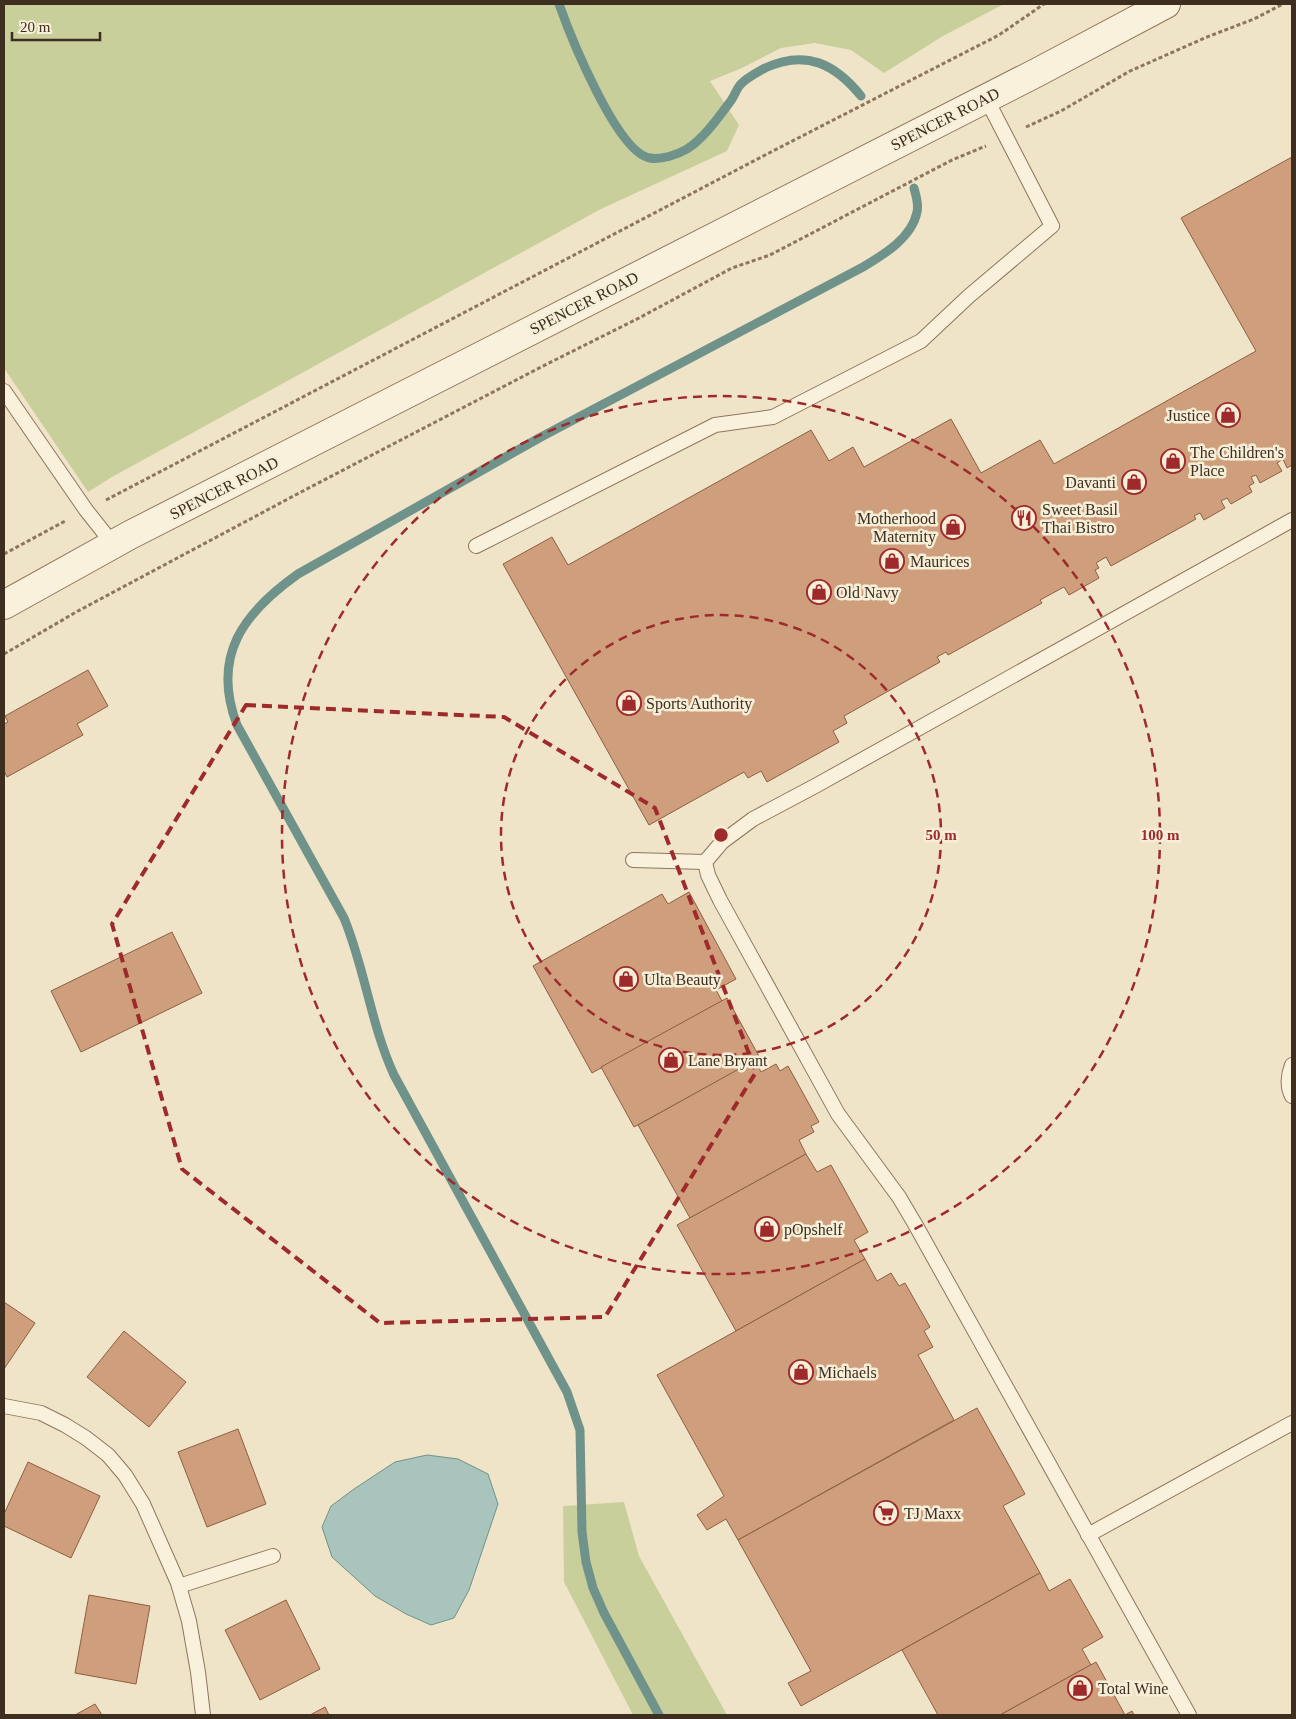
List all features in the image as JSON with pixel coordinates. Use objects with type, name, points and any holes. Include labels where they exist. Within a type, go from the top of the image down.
[{"type":"street","name":"SPENCER ROAD","points":[[4,605],[113,544],[986,98],[1166,4]]},
{"type":"lane","points":[[476,546],[715,426],[773,417],[921,341],[976,290],[1052,226],[986,98]]},
{"type":"lane","points":[[4,391],[86,510],[113,544]]},
{"type":"lane","points":[[705,862],[722,842],[753,819],[850,767],[1292,520]]},
{"type":"lane","points":[[633,860],[705,862]]},
{"type":"lane","points":[[705,862],[708,875],[720,900],[838,1114],[903,1204],[1189,1715]]},
{"type":"lane","points":[[1292,1065],[1289,1075],[1290,1093],[1292,1096]]},
{"type":"lane","points":[[4,1406],[41,1413],[86,1438],[108,1455],[125,1475],[143,1504],[179,1586],[189,1621],[203,1715]]},
{"type":"lane","points":[[1088,1535],[1292,1423]]},
{"type":"lane","points":[[179,1586],[273,1556]]},
{"type":"path","points":[[4,554],[760,157],[999,35],[1044,4]]},
{"type":"path","points":[[4,654],[78,611],[301,492],[732,268],[770,255],[952,160],[977,151],[1061,111],[1130,71],[1207,37],[1254,20],[1283,4]]},
{"type":"highlighted area","points":[[246,705],[504,717],[655,808],[756,1072],[605,1317],[380,1323],[182,1169],[112,924]]},
{"type":"green space","points":[[4,4],[1004,4],[943,36],[884,73],[851,50],[815,43],[781,48],[742,68],[710,81],[739,125],[727,151],[601,209],[112,477],[88,492],[4,368]]},
{"type":"green space","points":[[624,1502],[639,1556],[727,1715],[633,1715],[564,1582],[563,1506]]},
{"type":"water","points":[[427,1455],[458,1459],[488,1474],[498,1504],[469,1590],[454,1618],[431,1625],[406,1614],[375,1596],[332,1557],[322,1527],[331,1506],[354,1489],[395,1462]]},
{"type":"building","points":[[1292,157],[1292,465],[1287,468],[1283,459],[1277,463],[1282,471],[1260,483],[1256,475],[1251,477],[1254,483],[1249,486],[1252,492],[1231,504],[1227,498],[1221,501],[1225,508],[1204,520],[1200,513],[1194,516],[1196,519],[1111,566],[1106,557],[1096,563],[1099,568],[1095,570],[1099,578],[1069,595],[1064,587],[1040,600],[1042,603],[948,655],[946,652],[937,657],[940,662],[844,716],[847,723],[833,731],[839,742],[767,782],[761,771],[748,778],[744,772],[649,825],[503,564],[552,537],[568,565],[811,430],[829,461],[853,447],[864,467],[951,419],[981,473],[1040,440],[1054,464],[1256,351],[1181,218]]},
{"type":"building","points":[[88,670],[108,706],[77,724],[83,735],[7,777],[4,771],[4,724],[8,722],[5,716]]},
{"type":"building","points":[[689,892],[736,979],[716,990],[722,1001],[592,1073],[533,966],[662,894],[668,904]]},
{"type":"building","points":[[172,932],[202,993],[81,1052],[51,991]]},
{"type":"building","points":[[727,998],[760,1058],[634,1127],[601,1067]]},
{"type":"building","points":[[755,1060],[761,1072],[776,1064],[780,1071],[788,1066],[819,1122],[811,1126],[814,1132],[799,1140],[806,1154],[690,1218],[638,1125]]},
{"type":"building","points":[[806,1154],[817,1172],[831,1165],[868,1232],[854,1240],[865,1259],[736,1331],[677,1225]]},
{"type":"building","points":[[865,1259],[877,1281],[891,1273],[899,1286],[905,1283],[930,1327],[924,1331],[933,1347],[918,1355],[954,1420],[738,1540],[726,1519],[707,1530],[697,1515],[724,1496],[657,1375]]},
{"type":"building","points":[[4,1302],[35,1323],[4,1369]]},
{"type":"building","points":[[124,1331],[186,1382],[149,1427],[87,1377]]},
{"type":"building","points":[[977,1408],[1025,1494],[1003,1506],[1040,1573],[801,1706],[788,1683],[811,1671],[738,1540]]},
{"type":"building","points":[[238,1429],[266,1504],[207,1527],[178,1452]]},
{"type":"building","points":[[28,1462],[100,1496],[71,1558],[4,1526],[4,1514]]},
{"type":"building","points":[[1040,1573],[1049,1591],[1070,1579],[1103,1637],[1082,1649],[1091,1665],[1000,1715],[938,1715],[902,1650]]},
{"type":"building","points":[[89,1595],[150,1606],[136,1684],[75,1673]]},
{"type":"building","points":[[286,1600],[320,1669],[260,1700],[225,1630]]},
{"type":"building","name":"Total Wine","points":[[1096,1662],[1125,1715],[1000,1715]]},
{"type":"building","points":[[95,1704],[102,1715],[75,1715]]},
{"type":"building","points":[[325,1707],[329,1715],[310,1715]]},
{"type":"building","points":[[1132,1711],[1134,1715],[1125,1715]]},
{"type":"waterway","points":[[559,4],[584,65],[610,115],[623,136],[637,151],[650,158],[664,158],[674,155],[693,144],[716,121],[742,82],[765,68],[780,62],[807,60],[819,63],[841,75],[861,96]]},
{"type":"waterway","points":[[659,1715],[604,1613],[593,1588],[586,1562],[582,1532],[580,1430],[567,1392],[394,1075],[379,1037],[344,918],[237,725],[230,700],[228,678],[230,657],[237,638],[248,621],[262,604],[298,574],[541,437],[879,257],[903,238],[914,221],[918,206],[914,188]]},
{"type":"place","name":"Justice","points":[[1228,415]]},
{"type":"place","name":"The Children's Place","points":[[1173,461]]},
{"type":"place","name":"Davanti","points":[[1134,482]]},
{"type":"place","name":"Sweet Basil Thai Bistro","points":[[1024,518]]},
{"type":"place","name":"Motherhood Maternity","points":[[953,527]]},
{"type":"place","name":"Maurices","points":[[892,561]]},
{"type":"place","name":"Old Navy","points":[[819,592]]},
{"type":"place","name":"Sports Authority","points":[[629,703]]},
{"type":"place","name":"Ulta Beauty","points":[[626,979]]},
{"type":"place","name":"Lane Bryant","points":[[671,1060]]},
{"type":"place","name":"pOpshelf","points":[[767,1229]]},
{"type":"place","name":"Michaels","points":[[801,1372]]},
{"type":"place","name":"TJ Maxx","points":[[886,1513]]},
{"type":"place","name":"Total Wine","points":[[1080,1688]]}]
